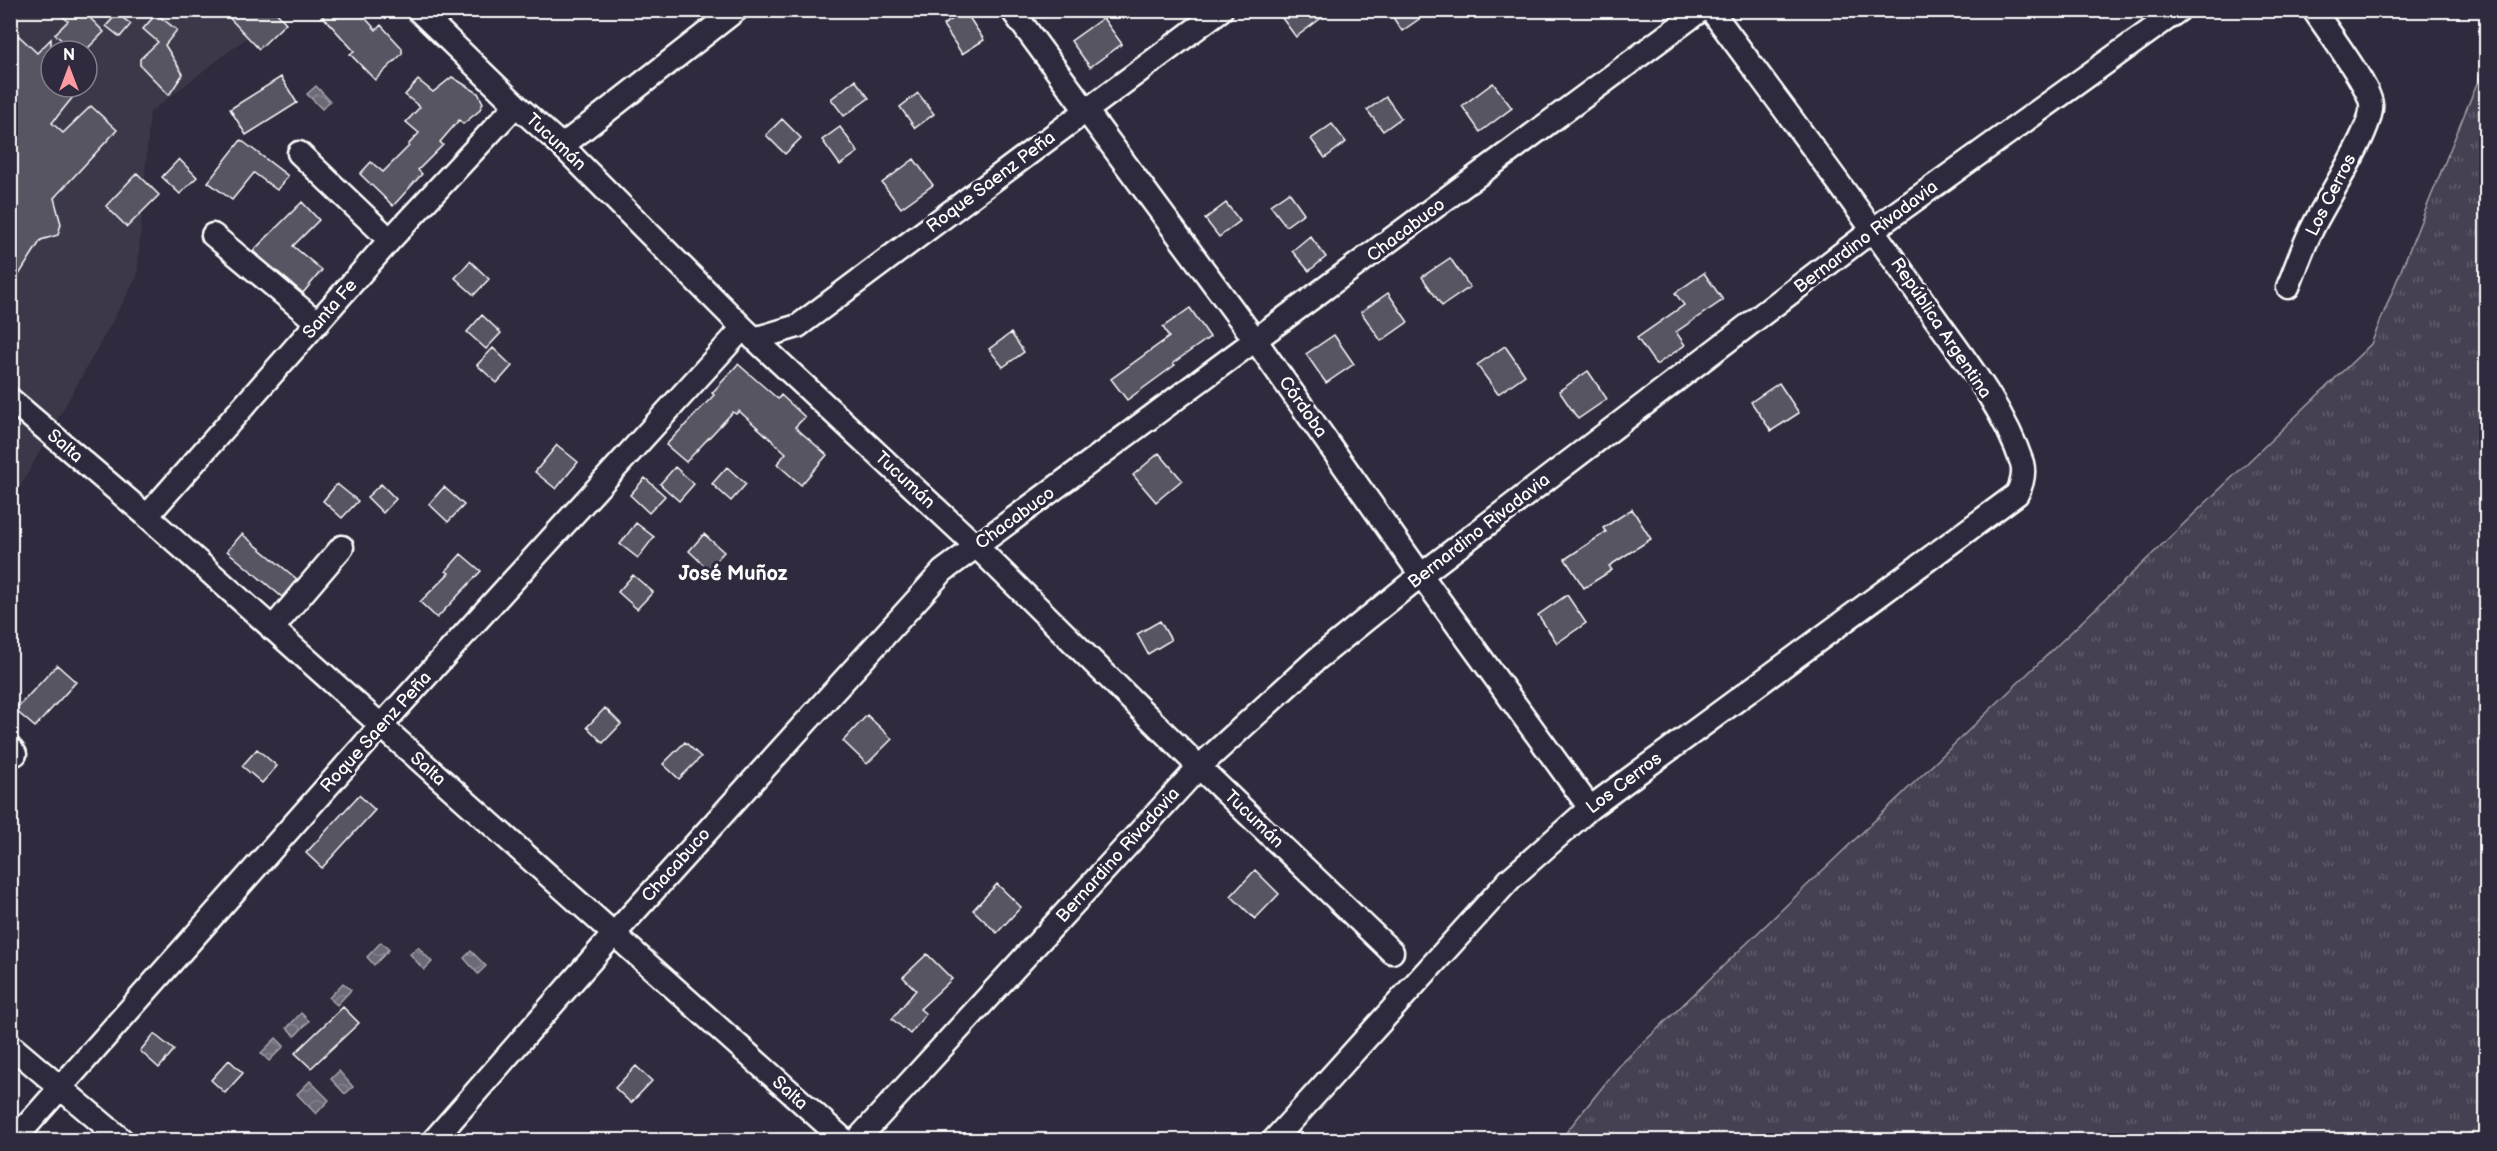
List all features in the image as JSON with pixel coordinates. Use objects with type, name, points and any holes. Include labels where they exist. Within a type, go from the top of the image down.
[{"type":"street","name":"Tucumán","points":[[418,10],[562,146],[749,333],[976,546],[1199,767],[1392,952]]},
{"type":"street","points":[[562,146],[736,10]]},
{"type":"street","name":"Córdoba","points":[[1012,10],[1256,341],[1421,575],[1590,808]]},
{"type":"street","name":"Roque Saenz Peña","points":[[14,1140],[380,727],[749,333],[798,326],[1221,10]]},
{"type":"street","name":"Chacabuco","points":[[434,1140],[614,934],[943,571],[1701,10]]},
{"type":"street","name":"República Argentina","points":[[1711,10],[1874,230],[1974,374],[2001,418],[2022,466],[2023,482]]},
{"type":"street","name":"Bernardino Rivadavia","points":[[857,1140],[1199,767],[1317,659],[1421,575],[1874,230],[2179,10]]},
{"type":"street","name":"Los Cerros","points":[[2288,287],[2311,230],[2343,173],[2370,117],[2372,104],[2365,87],[2314,10]]},
{"type":"street","name":"Santa Fe","points":[[147,516],[390,240],[516,105]]},
{"type":"street","points":[[299,153],[390,240]]},
{"type":"street","points":[[213,235],[318,323]]},
{"type":"street","name":"Salta","points":[[10,399],[147,516],[844,1140]]},
{"type":"street","name":"Los Cerros","points":[[1274,1140],[1510,879],[1590,808],[2017,494],[2023,482]]},
{"type":"street","points":[[272,629],[342,547]]},
{"type":"street","points":[[10,1045],[122,1140]]},
{"type":"shaded area","points":[[11,11],[282,11],[150,112],[137,277],[11,503]]},
{"type":"green space","points":[[2486,61],[2486,1140],[1560,1140],[1620,1065],[2371,344]]},
{"type":"water","points":[[316,86],[330,101],[322,109],[307,94]]},
{"type":"water","points":[[381,942],[389,950],[374,965],[367,957]]},
{"type":"water","points":[[418,947],[432,962],[424,970],[410,954]]},
{"type":"water","points":[[471,951],[486,966],[478,974],[464,958]]},
{"type":"water","points":[[343,983],[351,990],[337,1005],[329,998]]},
{"type":"water","points":[[301,1013],[309,1021],[295,1036],[287,1028]]},
{"type":"water","points":[[276,1038],[284,1046],[269,1061],[261,1053]]},
{"type":"water","points":[[339,1071],[353,1087],[345,1094],[331,1079]]},
{"type":"water","points":[[310,1081],[329,1100],[316,1114],[297,1094]]},
{"type":"building","points":[[55,10],[82,10],[104,32],[97,39],[60,39],[55,34],[68,21]]},
{"type":"building","points":[[222,10],[274,10],[286,23],[259,49]]},
{"type":"building","points":[[317,10],[358,10],[376,30],[381,25],[402,48],[402,54],[375,80],[350,54],[354,51]]},
{"type":"building","points":[[1276,10],[1332,10],[1296,37]]},
{"type":"building","points":[[1388,10],[1432,10],[1402,31]]},
{"type":"building","points":[[965,11],[984,40],[962,54],[943,25]]},
{"type":"building","points":[[117,14],[131,24],[120,37],[106,26]]},
{"type":"building","points":[[156,14],[177,30],[165,45],[183,74],[169,95],[140,65],[140,59],[158,42],[143,29]]},
{"type":"building","points":[[1103,18],[1122,44],[1090,67],[1071,41]]},
{"type":"building","points":[[18,35],[37,53],[39,51],[39,99],[71,99],[52,123],[63,133],[91,106],[117,130],[54,198],[61,224],[58,235],[41,240],[10,289],[10,89]]},
{"type":"building","points":[[281,77],[297,103],[246,135],[230,109]]},
{"type":"building","points":[[452,77],[478,93],[483,103],[479,111],[463,124],[459,120],[440,142],[443,145],[418,170],[422,174],[393,206],[360,174],[371,162],[383,172],[419,133],[406,122],[420,107],[405,95],[418,80],[433,92]]},
{"type":"building","points":[[855,80],[869,98],[844,116],[831,99]]},
{"type":"building","points":[[1493,83],[1512,108],[1480,132],[1462,106]]},
{"type":"building","points":[[918,93],[934,114],[915,128],[900,107]]},
{"type":"building","points":[[1386,97],[1401,118],[1383,131],[1367,110]]},
{"type":"building","points":[[782,119],[801,138],[785,154],[766,135]]},
{"type":"building","points":[[1332,124],[1346,142],[1325,158],[1311,139]]},
{"type":"building","points":[[840,127],[858,152],[840,165],[822,140]]},
{"type":"building","points":[[241,140],[288,176],[277,190],[254,173],[232,200],[208,182]]},
{"type":"building","points":[[179,159],[197,177],[180,194],[162,177]]},
{"type":"building","points":[[914,159],[933,185],[901,208],[882,183]]},
{"type":"building","points":[[137,173],[159,195],[127,227],[106,206]]},
{"type":"building","points":[[1289,192],[1304,213],[1286,226],[1270,205]]},
{"type":"building","points":[[302,202],[319,220],[293,246],[322,270],[303,293],[253,251]]},
{"type":"building","points":[[1226,203],[1240,221],[1219,237],[1205,219]]},
{"type":"building","points":[[1310,236],[1326,257],[1309,271],[1292,251]]},
{"type":"building","points":[[1450,258],[1470,287],[1442,306],[1422,277]]},
{"type":"building","points":[[470,261],[489,279],[474,295],[455,278]]},
{"type":"building","points":[[1704,273],[1723,300],[1676,332],[1685,345],[1656,365],[1637,338],[1684,305],[1675,293]]},
{"type":"building","points":[[1388,293],[1408,322],[1381,341],[1361,312]]},
{"type":"building","points":[[1190,308],[1210,337],[1127,400],[1111,379],[1169,337],[1163,327]]},
{"type":"building","points":[[482,315],[501,333],[486,349],[467,332]]},
{"type":"building","points":[[1011,333],[1024,352],[1003,367],[989,349]]},
{"type":"building","points":[[1334,335],[1354,364],[1326,383],[1306,354]]},
{"type":"building","points":[[1505,346],[1525,375],[1498,394],[1477,365]]},
{"type":"building","points":[[493,348],[512,366],[497,383],[477,365]]},
{"type":"building","points":[[738,364],[778,399],[781,395],[805,417],[795,427],[827,455],[801,485],[777,464],[786,453],[739,411],[736,414],[733,412],[686,462],[666,445],[714,395],[712,393]]},
{"type":"building","points":[[1588,371],[1607,399],[1578,419],[1559,391]]},
{"type":"building","points":[[1779,383],[1799,413],[1771,431],[1751,402]]},
{"type":"building","points":[[557,445],[578,462],[556,489],[535,472]]},
{"type":"building","points":[[1159,453],[1182,480],[1156,502],[1133,475]]},
{"type":"building","points":[[675,467],[694,484],[679,501],[660,484]]},
{"type":"building","points":[[727,467],[746,484],[731,501],[712,484]]},
{"type":"building","points":[[645,478],[665,496],[649,513],[630,495]]},
{"type":"building","points":[[337,484],[358,501],[342,518],[323,501]]},
{"type":"building","points":[[381,484],[396,499],[383,513],[367,497]]},
{"type":"building","points":[[444,487],[464,505],[448,522],[429,504]]},
{"type":"building","points":[[1632,509],[1651,539],[1609,566],[1612,570],[1584,588],[1565,559],[1606,532],[1603,528]]},
{"type":"building","points":[[636,523],[654,537],[638,558],[620,544]]},
{"type":"building","points":[[242,534],[297,579],[282,597],[227,551]]},
{"type":"building","points":[[704,534],[724,552],[708,569],[689,551]]},
{"type":"building","points":[[461,554],[481,571],[437,618],[420,602],[449,573],[446,571]]},
{"type":"building","points":[[633,575],[653,592],[637,609],[618,592]]},
{"type":"building","points":[[1567,595],[1586,623],[1557,643],[1538,615]]},
{"type":"building","points":[[1160,621],[1171,640],[1148,654],[1137,634]]},
{"type":"building","points":[[57,665],[76,682],[35,727],[15,710]]},
{"type":"building","points":[[605,708],[621,724],[603,743],[587,727]]},
{"type":"building","points":[[867,715],[892,739],[867,764],[843,741]]},
{"type":"building","points":[[685,742],[701,757],[679,779],[663,764]]},
{"type":"building","points":[[257,749],[277,766],[262,783],[242,766]]},
{"type":"building","points":[[359,795],[375,810],[322,868],[306,853]]},
{"type":"building","points":[[1255,870],[1279,894],[1255,919],[1231,896]]},
{"type":"building","points":[[997,884],[1021,907],[997,933],[973,910]]},
{"type":"building","points":[[927,954],[952,979],[920,1009],[926,1014],[910,1034],[892,1019],[916,990],[903,977]]},
{"type":"building","points":[[343,1007],[359,1023],[311,1068],[295,1053]]},
{"type":"building","points":[[154,1034],[174,1050],[159,1068],[140,1051]]},
{"type":"building","points":[[229,1060],[243,1073],[225,1093],[211,1080]]},
{"type":"building","points":[[636,1066],[652,1081],[631,1103],[615,1088]]},
{"type":"district","name":"José Muñoz","points":[[733,574]]}]
